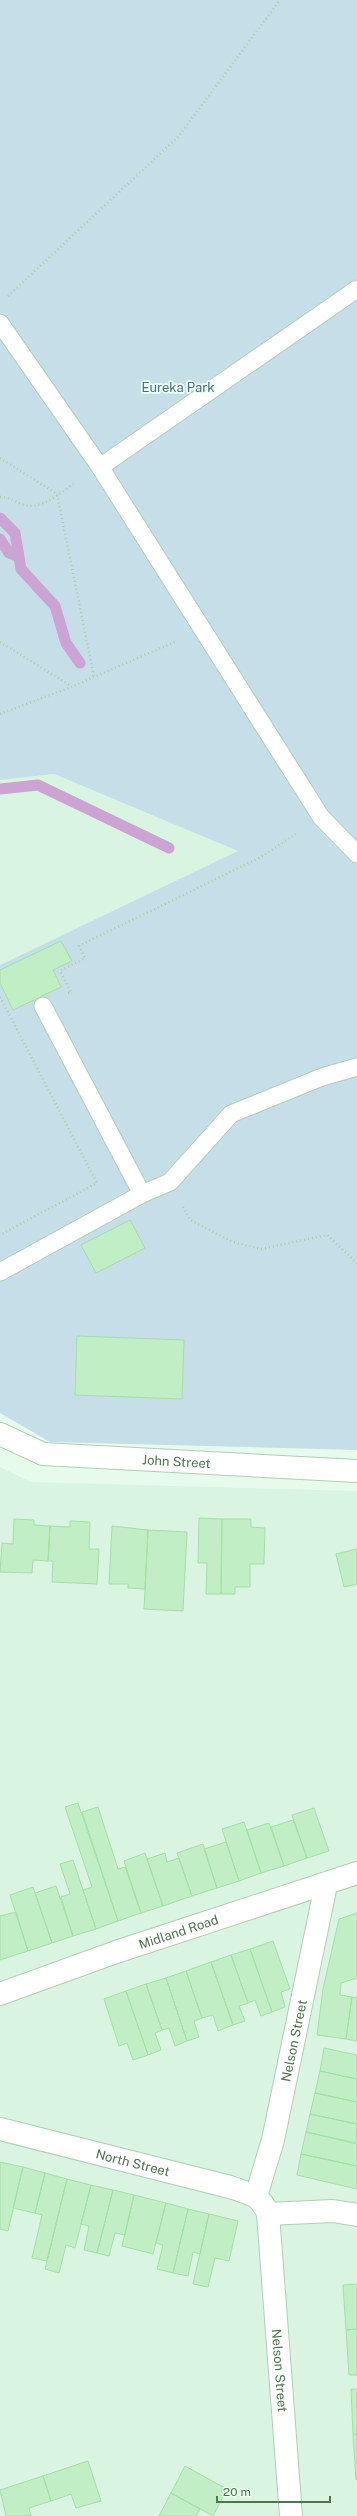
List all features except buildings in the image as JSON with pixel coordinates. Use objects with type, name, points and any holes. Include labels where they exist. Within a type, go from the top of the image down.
[{"type":"street","name":"John Street","points":[[0,1434],[43,1454],[357,1471]]},
{"type":"street","name":"Midland Road","points":[[0,1994],[116,1952],[326,1885],[357,1873]]},
{"type":"street","name":"Nelson Street","points":[[291,2516],[263,2204],[273,2140],[326,1885]]},
{"type":"street","name":"North Street","points":[[0,2129],[263,2204],[357,2215]]},
{"type":"lane","points":[[100,467],[357,288]]},
{"type":"lane","points":[[0,323],[100,467],[321,817],[357,854]]},
{"type":"lane","points":[[43,1006],[142,1194]]},
{"type":"lane","points":[[0,1272],[142,1194],[170,1182],[231,1114],[322,1077],[357,1067]]},
{"type":"path","points":[[6,298],[178,137],[280,0]]},
{"type":"path","points":[[0,458],[57,494],[94,677]]},
{"type":"path","points":[[0,496],[8,497],[24,505],[38,505],[57,494]]},
{"type":"path","points":[[0,714],[71,687],[203,630]]},
{"type":"path","points":[[0,642],[71,687]]},
{"type":"path","points":[[13,1022],[71,992],[60,971],[85,958],[79,946],[261,857],[321,817]]},
{"type":"path","points":[[0,997],[97,1183],[0,1235]]},
{"type":"path","points":[[170,1182],[190,1220],[234,1242],[261,1249],[327,1235],[357,1263]]},
{"type":"shaded area","points":[[54,774],[239,851],[0,965],[0,780]]},
{"type":"shaded area","points":[[0,1467],[31,1482],[357,1491],[357,2516],[0,2516]]},
{"type":"green space","name":"Eureka Park","points":[[0,0],[357,0],[357,1450],[50,1442],[0,1413],[0,965],[238,851],[54,774],[0,780]]},
{"type":"waterway","points":[[0,518],[15,533],[21,569],[55,606],[66,643],[80,663]]},
{"type":"waterway","points":[[0,539],[9,553],[19,557]]},
{"type":"waterway","points":[[0,789],[38,785],[169,848]]}]
